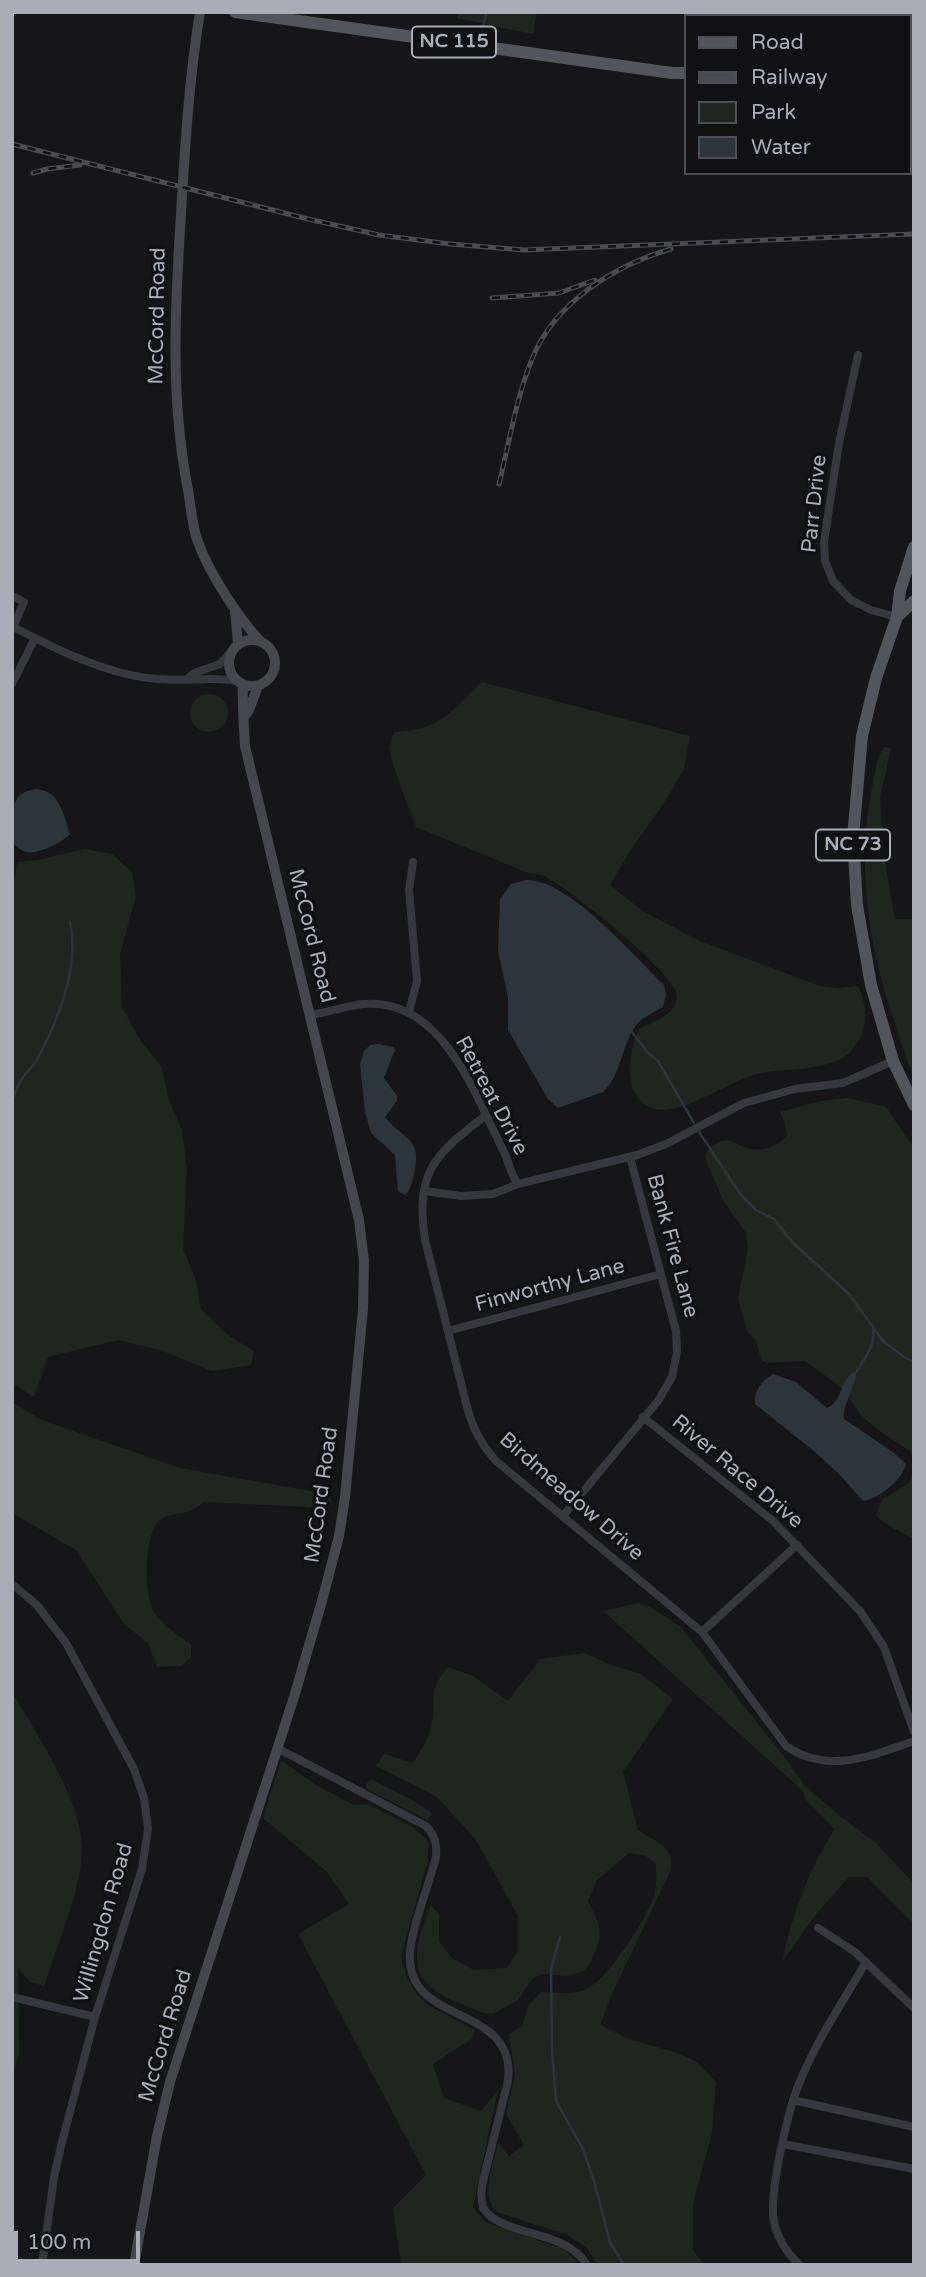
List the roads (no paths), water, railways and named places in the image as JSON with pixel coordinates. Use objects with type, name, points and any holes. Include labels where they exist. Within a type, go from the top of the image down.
[{"type":"main road","name":"NC 115","points":[[234,12],[684,73]]},
{"type":"main road","name":"NC 115","points":[[672,73],[684,78]]},
{"type":"main road","name":"NC 73","points":[[914,547],[900,591],[897,617],[876,678],[862,736],[853,837],[857,905],[864,956],[893,1061],[914,1105]]},
{"type":"main road","name":"NC 73","points":[[897,617],[914,601]]},
{"type":"street","name":"McCord Road","points":[[200,12],[193,56],[181,200],[175,318],[175,393],[182,461],[198,542],[236,611],[260,641],[271,649],[275,662],[271,678],[258,686],[244,717]]},
{"type":"street","name":"Parr Drive","points":[[858,355],[839,443],[824,551],[830,575],[844,594],[860,606],[897,617]]},
{"type":"street","points":[[12,596],[24,602],[13,627],[62,651],[151,679],[196,680],[218,677],[258,686]]},
{"type":"street","name":"McCord Road","points":[[134,2265],[170,2082],[277,1748],[339,1536],[363,1309],[364,1261],[359,1220],[245,746],[240,682],[231,673],[229,664],[235,647],[236,611]]},
{"type":"street","points":[[12,684],[35,638]]},
{"type":"street","points":[[188,678],[194,673],[220,664],[235,647],[247,640],[260,641]]},
{"type":"street","points":[[409,1012],[418,981],[409,890],[413,862]]},
{"type":"street","name":"Retreat Drive","points":[[311,1015],[364,1004],[392,1006],[409,1012],[430,1026],[445,1043],[485,1116],[517,1184]]},
{"type":"street","points":[[425,1191],[475,1196],[493,1194],[517,1184],[630,1157],[654,1149],[744,1103],[796,1089],[843,1083],[893,1061]]},
{"type":"street","name":"Birdmeadow Drive","points":[[485,1116],[451,1142],[435,1160],[427,1179],[422,1216],[425,1240],[475,1433],[496,1461],[702,1632],[786,1746],[797,1754],[836,1763],[859,1760],[914,1741]]},
{"type":"street","name":"Bank Fire Lane","points":[[563,1516],[658,1401],[673,1377],[677,1352],[676,1331],[630,1157]]},
{"type":"street","name":"Finworthy Lane","points":[[448,1331],[661,1274]]},
{"type":"street","name":"River Race Drive","points":[[643,1417],[773,1521],[860,1611],[884,1647],[914,1732]]},
{"type":"street","points":[[702,1632],[797,1545]]},
{"type":"street","name":"Willingdon Road","points":[[12,1584],[37,1605],[61,1636],[131,1762],[144,1798],[148,1829],[144,1861],[95,2017],[54,2177],[42,2265]]},
{"type":"street","points":[[277,1748],[426,1826],[434,1835],[436,1857],[409,1956],[412,1974],[419,1988],[430,1998],[484,2026],[493,2034],[504,2047],[509,2064],[508,2081],[483,2181],[483,2208],[497,2221],[565,2245],[587,2265]]},
{"type":"street","points":[[818,1928],[843,1943],[866,1962],[914,2008]]},
{"type":"street","points":[[800,2265],[779,2236],[773,2216],[783,2144],[801,2077],[866,1962]]},
{"type":"street","points":[[12,1997],[95,2017]]},
{"type":"street","points":[[793,2101],[914,2127]]},
{"type":"street","points":[[783,2144],[914,2169]]},
{"type":"water","points":[[37,789],[45,791],[56,800],[70,834],[50,847],[37,852],[27,852],[12,842],[13,808],[20,795]]},
{"type":"water","points":[[527,880],[544,883],[581,905],[664,985],[666,994],[663,1007],[641,1020],[633,1030],[610,1085],[603,1092],[558,1108],[548,1099],[508,1030],[508,997],[498,951],[500,899],[511,884]]},
{"type":"water","points":[[370,1045],[393,1047],[395,1050],[384,1078],[397,1096],[397,1101],[385,1117],[410,1140],[416,1153],[413,1180],[405,1195],[398,1191],[395,1155],[371,1133],[365,1112],[360,1064],[364,1051]]},
{"type":"water","points":[[857,1371],[844,1419],[906,1464],[889,1488],[876,1497],[863,1501],[815,1452],[755,1404],[759,1387],[773,1374],[796,1382],[827,1408],[836,1400],[847,1378]]},
{"type":"waterway","points":[[480,37],[487,12]]},
{"type":"waterway","points":[[12,1100],[21,1080],[38,1058],[60,1010],[70,974],[70,922]]},
{"type":"waterway","points":[[632,1032],[648,1053],[658,1061],[694,1123]]},
{"type":"waterway","points":[[699,1132],[741,1195],[756,1210],[774,1219],[792,1242],[849,1294],[883,1341],[914,1362]]},
{"type":"waterway","points":[[857,1371],[871,1346],[873,1329]]},
{"type":"waterway","points":[[560,1937],[551,1969],[556,2101],[583,2149],[610,2242],[624,2265]]},
{"type":"railway","points":[[12,144],[308,219],[379,235],[450,244],[524,250],[914,234]]},
{"type":"railway","points":[[33,173],[80,165]]},
{"type":"railway","points":[[499,484],[526,374],[542,339],[555,320],[589,289],[608,276],[671,249]]},
{"type":"railway","points":[[492,298],[559,293],[595,280]]}]
